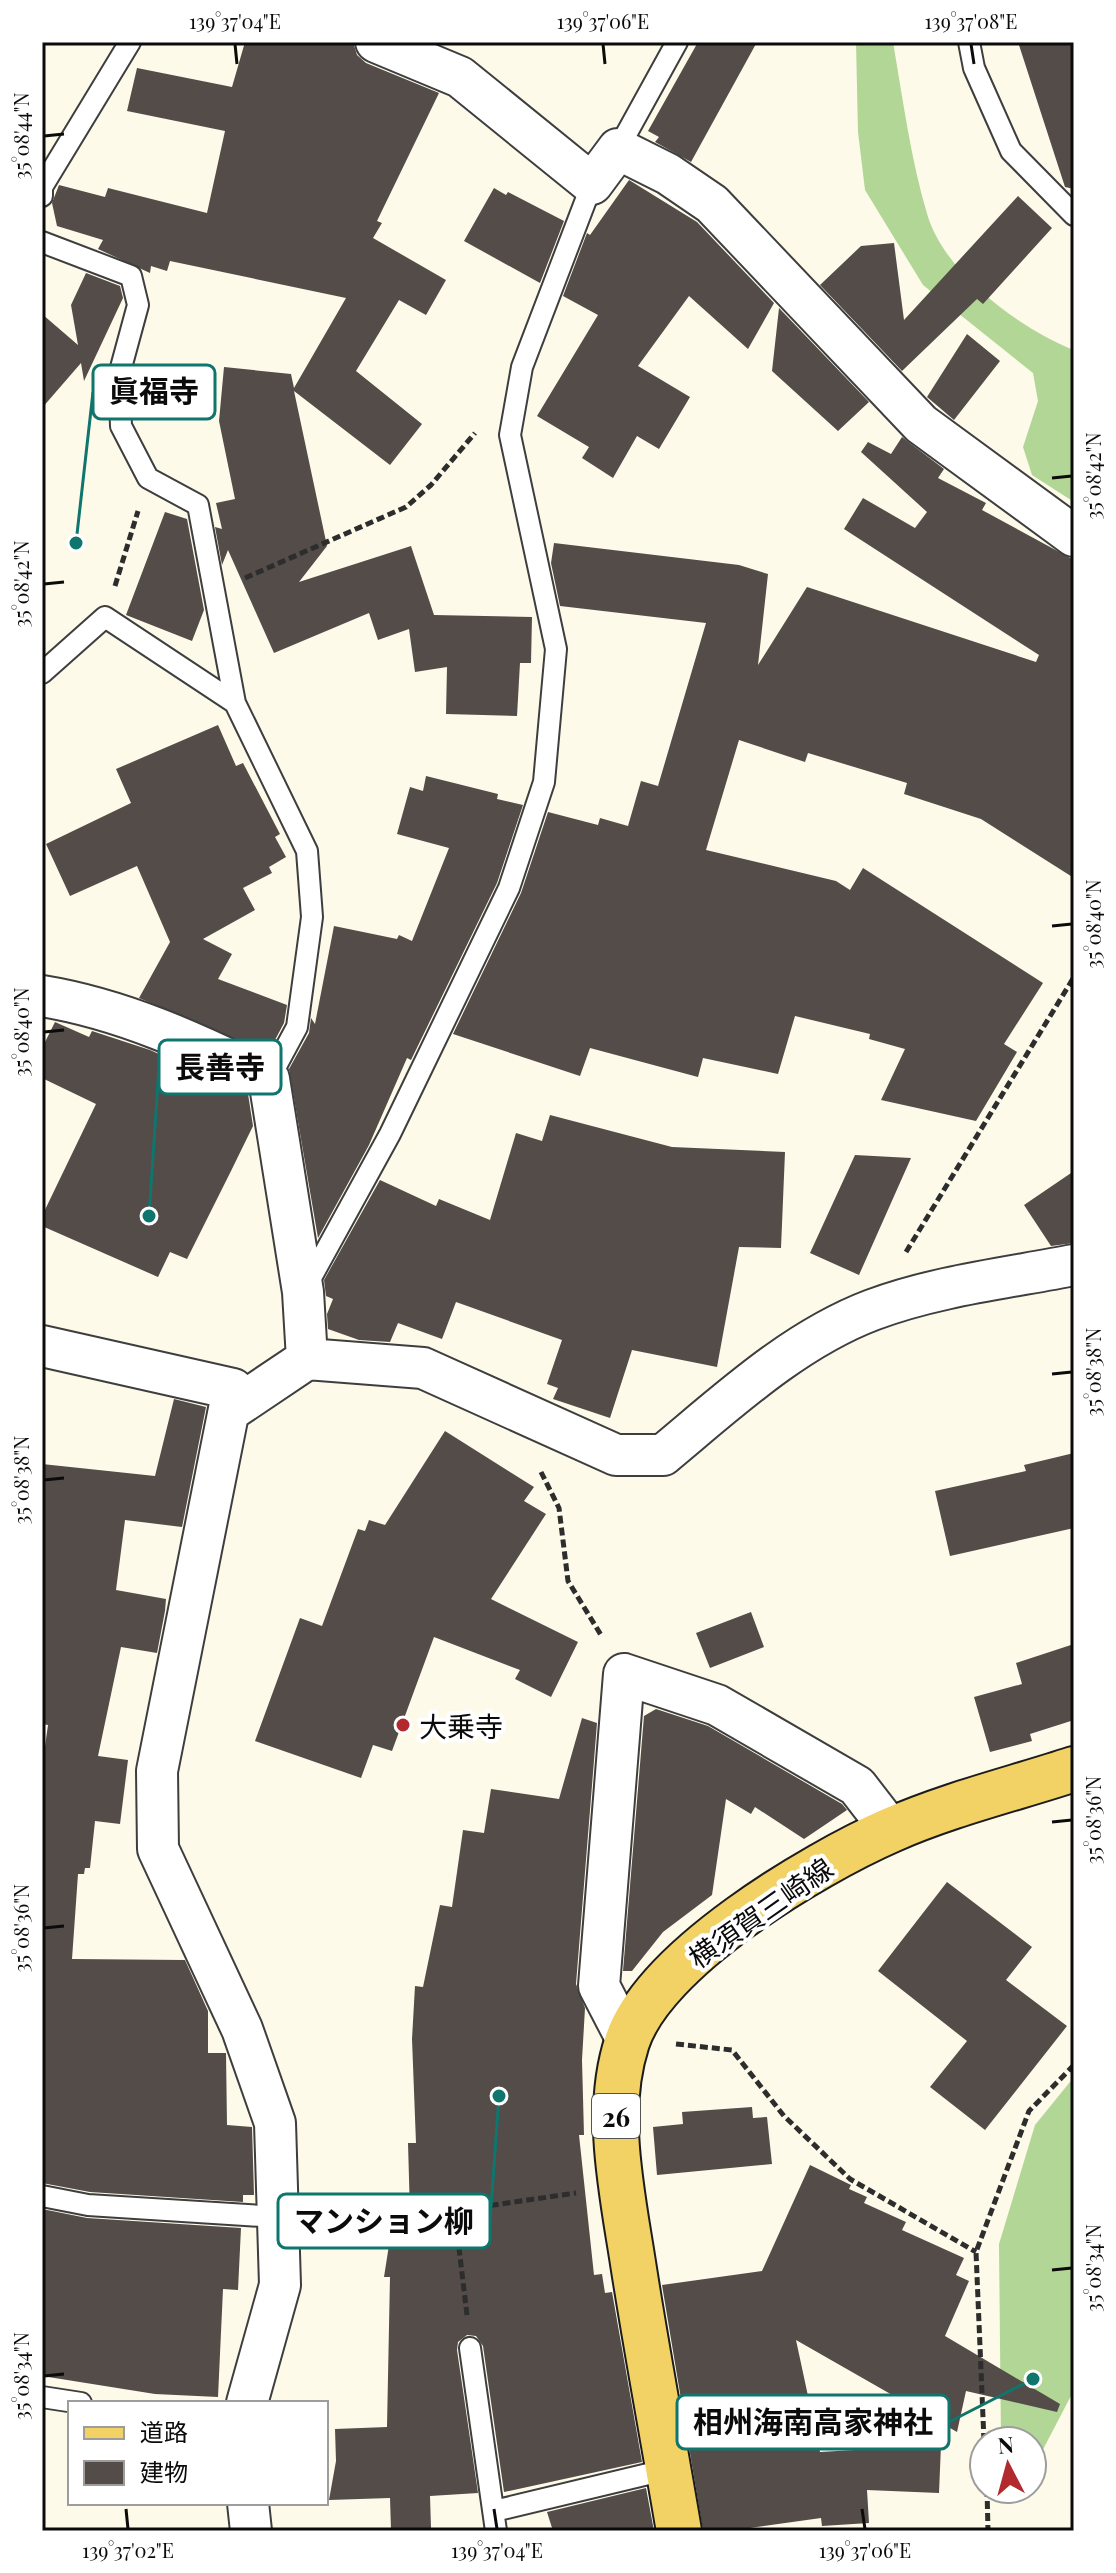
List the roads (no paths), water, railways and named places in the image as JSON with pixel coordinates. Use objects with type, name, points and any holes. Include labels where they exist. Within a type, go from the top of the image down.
[{"type":"main road","name":"横須賀三崎線","points":[[679,2531],[621,2186],[617,2111],[627,2040],[660,1990],[685,1960],[791,1885],[891,1830],[1074,1769]]},
{"type":"street","points":[[376,42],[460,77],[592,184],[618,149],[668,174],[712,204],[921,424],[1074,536]]},
{"type":"street","points":[[42,996],[85,1003],[149,1025],[269,1079],[303,1292],[307,1359]]},
{"type":"street","points":[[231,1410],[307,1359],[423,1368],[616,1455],[663,1455],[761,1373],[871,1310],[946,1289],[1074,1265]]},
{"type":"street","points":[[42,1346],[233,1389],[157,1771],[158,1849],[259,2073],[275,2123],[280,2285],[248,2401]]},
{"type":"street","points":[[627,2040],[599,1986],[624,1674],[717,1705],[857,1786],[891,1830]]},
{"type":"street","points":[[248,2505],[251,2531]]},
{"type":"lane","points":[[42,196],[42,187],[130,42]]},
{"type":"lane","points":[[618,149],[677,42]]},
{"type":"lane","points":[[969,42],[974,68],[1011,151],[1074,215]]},
{"type":"lane","points":[[303,1292],[390,1134],[509,888],[544,782],[556,649],[510,435],[526,354],[592,184]]},
{"type":"lane","points":[[42,242],[131,276],[138,305],[119,375],[121,426],[148,478],[198,505],[212,593],[235,703],[307,851],[312,917],[297,1027],[269,1079]]},
{"type":"lane","points":[[42,673],[105,617],[235,703]]},
{"type":"lane","points":[[42,2196],[88,2205],[278,2217]]},
{"type":"lane","points":[[470,2348],[495,2521],[669,2469]]},
{"type":"lane","points":[[42,2397],[68,2401]]},
{"type":"place","name":"眞福寺","points":[[76,543]]},
{"type":"place","name":"長善寺","points":[[149,1216]]},
{"type":"place","name":"大乗寺","points":[[403,1725]]},
{"type":"place","name":"マンション柳","points":[[499,2096]]},
{"type":"place","name":"相州海南高家神社","points":[[1033,2379]]}]
